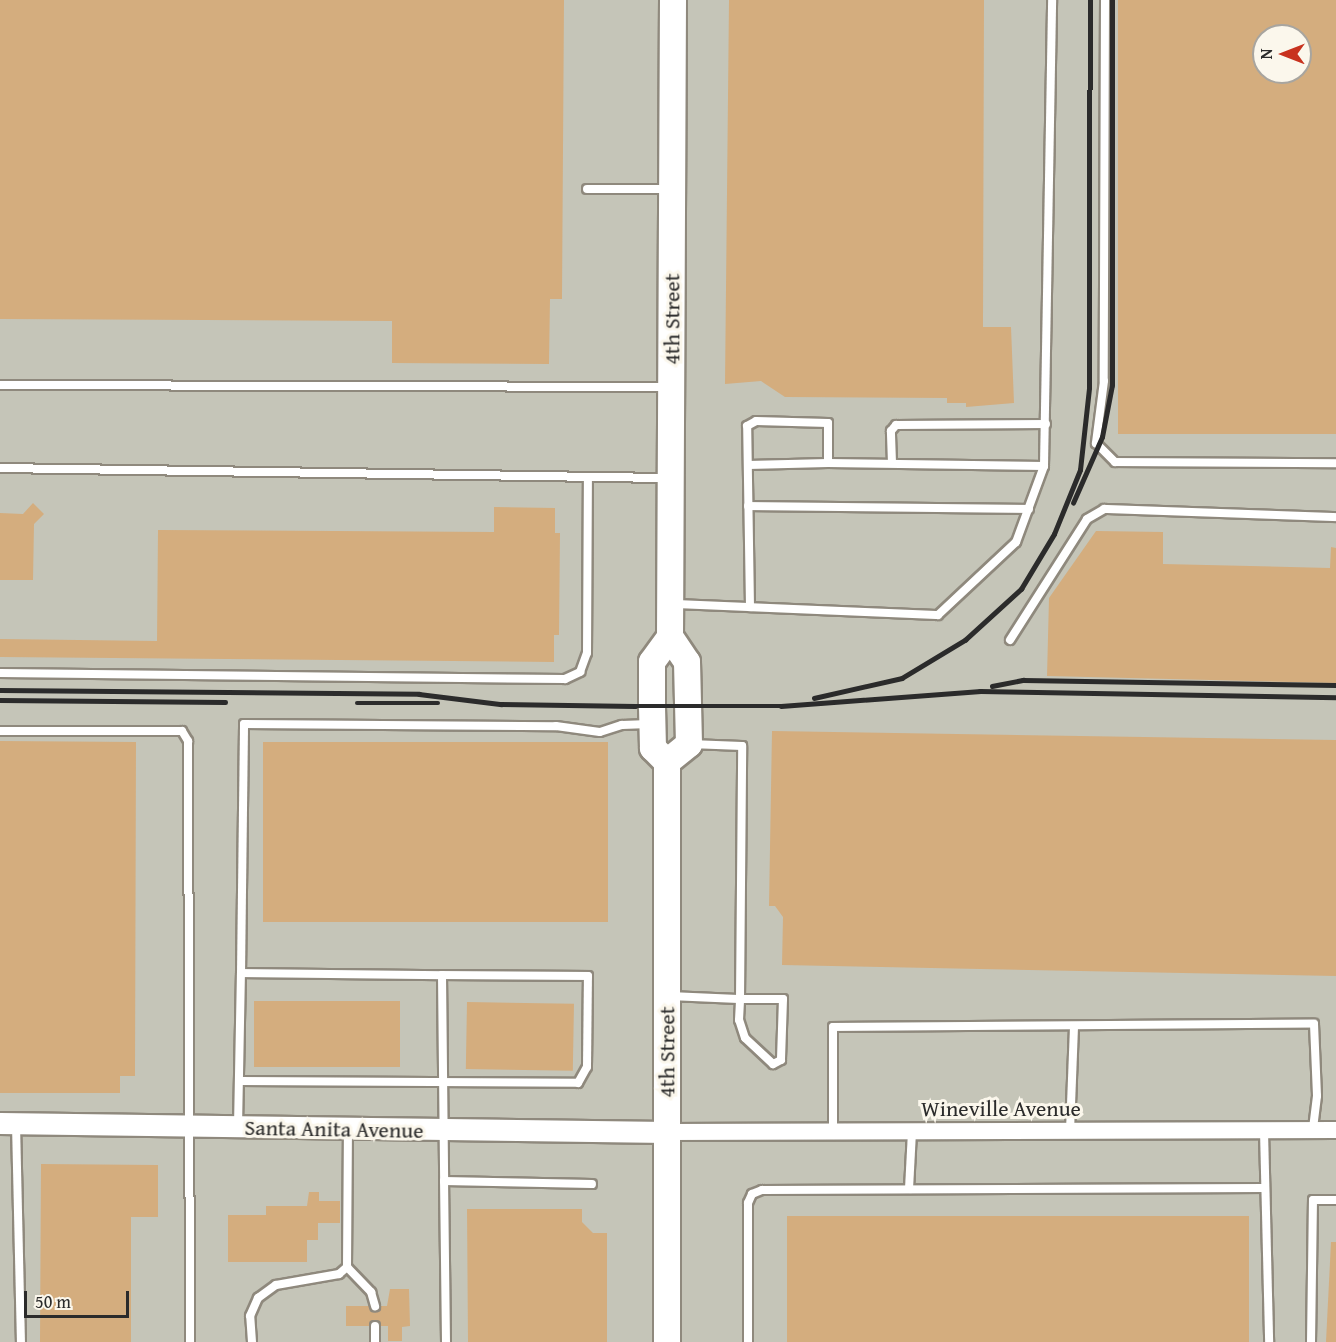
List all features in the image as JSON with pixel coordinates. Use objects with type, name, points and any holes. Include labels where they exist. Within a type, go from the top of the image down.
[{"type":"main road","name":"4th Street","points":[[670,637],[673,0]]},
{"type":"main road","points":[[670,637],[687,662],[689,744],[667,762],[653,748],[652,662],[670,637]]},
{"type":"main road","name":"4th Street","points":[[667,762],[667,1342]]},
{"type":"street","name":"Santa Anita Avenue","points":[[8,1123],[238,1128],[667,1132]]},
{"type":"street","name":"Wineville Avenue","points":[[667,1132],[1336,1130]]},
{"type":"lane","points":[[670,603],[938,615],[1016,542],[1044,466],[1052,0]]},
{"type":"lane","points":[[1105,0],[1104,381],[1096,443],[1105,456],[1114,462],[1336,463]]},
{"type":"lane","points":[[587,189],[672,189]]},
{"type":"lane","points":[[0,385],[671,387]]},
{"type":"lane","points":[[750,607],[747,426],[756,421],[828,423],[828,463]]},
{"type":"lane","points":[[892,464],[891,431],[896,425],[1046,424]]},
{"type":"lane","points":[[748,465],[828,463],[1044,466]]},
{"type":"lane","points":[[0,468],[671,478]]},
{"type":"lane","points":[[0,673],[565,679],[580,672],[587,653],[588,477]]},
{"type":"lane","points":[[748,506],[1029,509]]},
{"type":"lane","points":[[1011,640],[1087,519],[1104,509],[1336,517]]},
{"type":"lane","points":[[238,1128],[244,724],[556,726],[600,732],[622,725],[652,724]]},
{"type":"lane","points":[[0,731],[182,731],[188,741],[192,1127],[190,1342]]},
{"type":"lane","points":[[668,996],[740,999],[783,999],[781,1060],[773,1064],[745,1038],[739,1020],[740,999],[742,746],[689,744]]},
{"type":"lane","points":[[239,1081],[578,1083],[587,1066],[588,976],[241,973]]},
{"type":"lane","points":[[442,975],[446,1342]]},
{"type":"lane","points":[[833,1132],[833,1027],[1314,1024],[1317,1096],[1313,1130]]},
{"type":"lane","points":[[1070,1131],[1074,1026]]},
{"type":"lane","points":[[8,1123],[21,1342]]},
{"type":"lane","points":[[348,1129],[347,1267],[371,1292],[375,1306]]},
{"type":"lane","points":[[1264,1131],[1269,1342]]},
{"type":"lane","points":[[909,1189],[912,1132]]},
{"type":"lane","points":[[444,1181],[592,1184]]},
{"type":"lane","points":[[748,1342],[748,1203],[752,1194],[762,1190],[1265,1188]]},
{"type":"lane","points":[[1311,1342],[1313,1200],[1336,1200]]},
{"type":"lane","points":[[252,1342],[250,1316],[258,1298],[268,1289],[339,1274],[347,1267]]},
{"type":"lane","points":[[375,1326],[375,1342]]},
{"type":"shaded area","points":[[0,0],[1336,0],[1336,1342],[0,1342]]},
{"type":"building","points":[[0,0],[564,0],[562,299],[550,299],[549,364],[392,363],[392,321],[0,319]]},
{"type":"building","points":[[729,0],[984,0],[983,327],[1011,327],[1014,403],[966,407],[966,403],[947,403],[947,398],[785,397],[761,381],[725,384]]},
{"type":"building","points":[[1118,0],[1336,0],[1336,434],[1118,434]]},
{"type":"building","points":[[33,503],[44,514],[34,524],[33,580],[0,580],[0,513],[23,514]]},
{"type":"building","points":[[494,507],[555,508],[555,533],[560,533],[559,635],[554,635],[554,662],[0,657],[0,639],[157,641],[158,530],[494,532]]},
{"type":"building","points":[[1096,531],[1163,532],[1163,564],[1330,568],[1331,547],[1336,548],[1336,683],[1047,676],[1049,598]]},
{"type":"building","points":[[772,731],[1336,740],[1336,976],[782,965],[783,917],[775,906],[769,906]]},
{"type":"building","points":[[0,741],[136,742],[135,1076],[120,1076],[120,1093],[0,1093]]},
{"type":"building","points":[[263,742],[608,742],[608,922],[263,922]]},
{"type":"building","points":[[254,1001],[400,1001],[400,1067],[254,1067]]},
{"type":"building","points":[[467,1002],[574,1004],[573,1071],[466,1069]]},
{"type":"building","points":[[41,1164],[158,1165],[158,1217],[131,1217],[131,1342],[40,1342]]},
{"type":"building","points":[[309,1192],[319,1192],[319,1201],[340,1201],[340,1223],[318,1223],[318,1240],[307,1240],[307,1262],[228,1262],[228,1215],[266,1215],[266,1206],[307,1206]]},
{"type":"building","points":[[467,1209],[582,1209],[582,1222],[593,1233],[607,1233],[607,1342],[468,1342]]},
{"type":"building","points":[[787,1216],[1249,1216],[1249,1342],[787,1342]]},
{"type":"building","points":[[1331,1242],[1336,1242],[1336,1342],[1326,1342]]},
{"type":"building","points":[[390,1289],[409,1289],[410,1326],[402,1327],[402,1341],[388,1341],[388,1326],[346,1326],[346,1306],[387,1306]]},
{"type":"railway","points":[[814,698],[902,678],[965,640],[1021,589],[1054,534],[1080,470],[1089,388],[1090,0]]},
{"type":"railway","points":[[1073,503],[1102,437],[1112,385],[1112,0]]},
{"type":"railway","points":[[992,686],[1023,680],[1336,685]]},
{"type":"railway","points":[[0,690],[419,694],[501,704],[635,706],[781,706],[980,691],[1336,697]]},
{"type":"railway","points":[[0,700],[225,702]]},
{"type":"railway","points":[[357,703],[438,703]]}]
